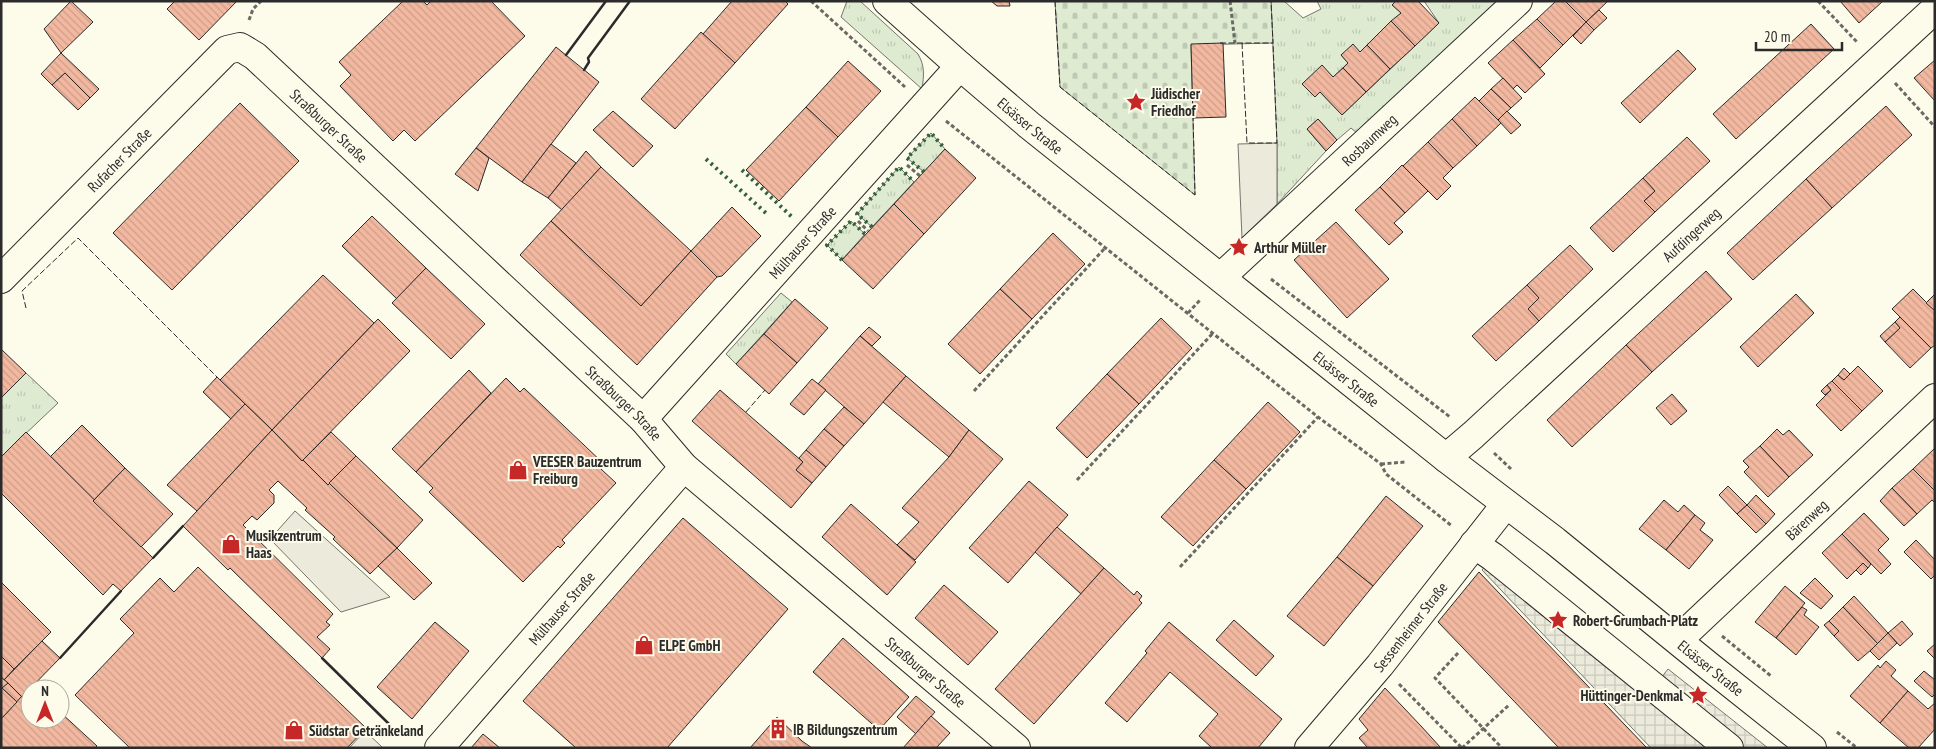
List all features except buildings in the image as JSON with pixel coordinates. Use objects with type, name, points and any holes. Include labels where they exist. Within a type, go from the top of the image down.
[{"type":"street","name":"Elsässer Straße","points":[[887,1],[1029,125],[1446,458],[1678,640],[1808,746]]},
{"type":"street","name":"Rosbaumweg","points":[[1221,277],[1518,1]]},
{"type":"street","name":"Aufdingerweg","points":[[1446,458],[1474,435],[1935,9]]},
{"type":"street","name":"Rufacher Straße","points":[[1,279],[227,50],[240,47]]},
{"type":"street","name":"Straßburger Straße","points":[[240,47],[254,56],[643,419],[684,467],[1016,748]]},
{"type":"street","name":"Mülhauser Straße","points":[[643,419],[960,66]]},
{"type":"street","name":"Bärenweg","points":[[1678,640],[1935,398]]},
{"type":"street","name":"Mülhauser Straße","points":[[439,748],[684,467]]},
{"type":"street","name":"Sessenheimer Straße","points":[[1309,748],[1380,665],[1506,504]]},
{"type":"street","points":[[1474,544],[1494,557],[1730,748]]},
{"type":"path","points":[[812,1],[926,105],[1318,417],[1381,464],[1386,474],[1474,544]]},
{"type":"path","points":[[1230,1],[1235,43]]},
{"type":"path","points":[[974,391],[1060,293],[1105,248]]},
{"type":"path","points":[[1077,480],[1213,333]]},
{"type":"path","points":[[1006,347],[1010,351]]},
{"type":"path","points":[[1166,376],[1170,380]]},
{"type":"path","points":[[1180,567],[1274,461],[1318,417]]},
{"type":"path","points":[[1112,432],[1117,436]]},
{"type":"path","points":[[1458,653],[1435,678],[1502,748]]},
{"type":"path","points":[[1380,665],[1462,748],[1509,705]]},
{"type":"green space","points":[[847,1],[860,1],[918,54],[923,71],[922,89],[841,17]]},
{"type":"green space","name":"Jüdischer Friedhof","points":[[1055,1],[1271,1],[1273,43],[1191,45],[1195,195],[1060,87]]},
{"type":"green space","points":[[1271,1],[1284,1],[1303,18],[1321,9],[1317,1],[1396,1],[1393,5],[1401,13],[1360,52],[1341,55],[1348,63],[1333,77],[1322,66],[1303,84],[1315,97],[1320,92],[1342,115],[1439,23],[1424,1],[1502,1],[1358,134],[1351,128],[1337,140],[1318,119],[1307,129],[1326,151],[1277,204],[1277,143]]},
{"type":"green space","points":[[931,133],[945,149],[924,172],[907,158]]},
{"type":"green space","points":[[899,167],[914,182],[872,227],[857,214]]},
{"type":"green space","points":[[851,221],[865,234],[842,260],[827,245]]},
{"type":"green space","points":[[781,293],[792,302],[736,364],[726,354]]},
{"type":"green space","points":[[26,373],[58,403],[1,457],[1,398]]},
{"type":"shaded area","points":[[1277,143],[1277,204],[1242,238],[1238,144]]},
{"type":"shaded area","points":[[295,511],[390,597],[341,612],[270,539]]},
{"type":"shaded area","name":"Robert-Grumbach-Platz","points":[[1500,549],[1661,678],[1668,669],[1768,748],[1651,748],[1482,570]]},
{"type":"shaded area","points":[[365,731],[382,747],[382,748],[349,748]]},
{"type":"hedge","points":[[924,172],[907,158],[931,133],[945,149]]},
{"type":"hedge","points":[[706,159],[767,214]]},
{"type":"hedge","points":[[872,227],[857,214],[899,167],[914,182]]},
{"type":"hedge","points":[[742,170],[792,217]]},
{"type":"hedge","points":[[842,260],[827,245],[851,221],[865,234]]},
{"type":"fence","points":[[1055,1],[1060,87],[1195,195]]},
{"type":"fence","points":[[1220,43],[1273,43],[1271,1]]},
{"type":"fence","points":[[1242,43],[1247,143],[1277,143],[1273,43]]},
{"type":"fence","points":[[1193,115],[1195,195]]},
{"type":"fence","points":[[26,308],[22,291],[78,238],[217,377]]},
{"type":"fence","points":[[746,412],[765,390]]},
{"type":"wall","points":[[566,55],[606,1]]},
{"type":"wall","points":[[584,70],[589,62],[588,58],[630,1]]},
{"type":"wall","points":[[153,558],[183,526]]},
{"type":"wall","points":[[60,658],[121,591]]},
{"type":"wall","points":[[322,658],[390,725]]},
{"type":"place","name":"Jüdischer Friedhof","points":[[1136,102]]},
{"type":"place","name":"Arthur Müller","points":[[1239,247]]},
{"type":"place","name":"VEESER Bauzentrum Freiburg","points":[[518,470]]},
{"type":"place","name":"Musikzentrum Haas","points":[[231,544]]},
{"type":"place","name":"Robert-Grumbach-Platz","points":[[1558,620]]},
{"type":"place","name":"ELPE GmbH","points":[[644,645]]},
{"type":"place","name":"Hüttinger-Denkmal","points":[[1698,695]]},
{"type":"place","name":"IB Bildungszentrum","points":[[778,729]]},
{"type":"place","name":"Südstar Getränkeland","points":[[294,730]]}]
